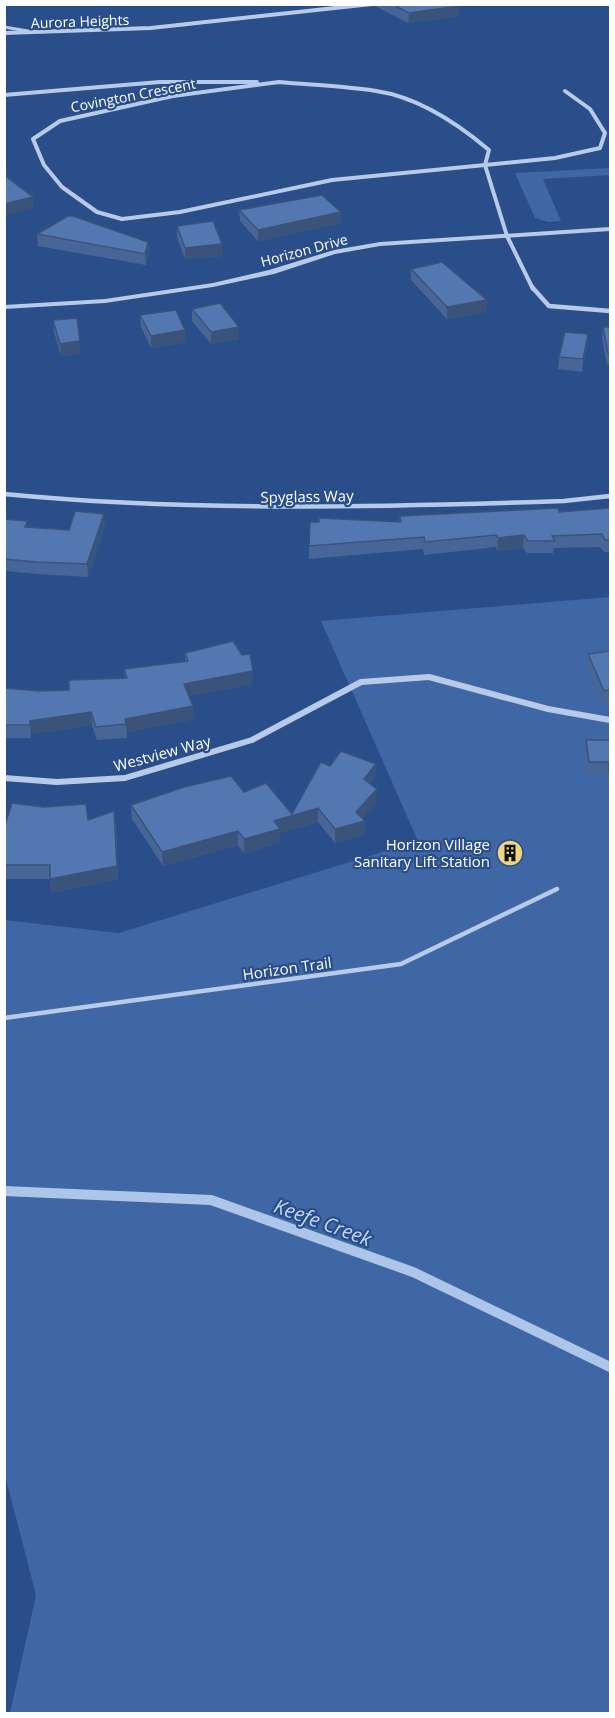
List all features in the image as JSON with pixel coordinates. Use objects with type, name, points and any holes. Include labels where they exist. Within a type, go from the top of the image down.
[{"type":"street","name":"Aurora Heights","points":[[4,33],[151,28],[372,4]]},
{"type":"street","points":[[4,95],[35,95],[149,82],[279,82]]},
{"type":"street","name":"Covington Crescent","points":[[485,165],[312,182],[154,217],[111,218],[75,201],[51,175],[38,154],[33,139],[60,121],[173,96],[279,82],[378,91],[423,106],[462,127],[489,150],[485,165],[507,236],[535,293],[549,306],[610,311]]},
{"type":"street","points":[[485,165],[573,157],[600,148],[604,133],[590,109],[565,91]]},
{"type":"street","name":"Horizon Drive","points":[[4,307],[105,301],[213,285],[271,272],[334,252],[380,244],[610,229]]},
{"type":"street","name":"Spyglass Way","points":[[4,494],[67,502],[229,509],[564,501],[610,496]]},
{"type":"street","name":"Westview Way","points":[[4,778],[57,782],[125,778],[252,740],[361,682],[429,677],[548,709],[610,720]]},
{"type":"lane","points":[[4,27],[37,33]]},
{"type":"lane","name":"Horizon Trail","points":[[4,1018],[401,964],[556,889]]},
{"type":"shaded area","points":[[610,168],[610,175],[543,179],[561,221],[548,222],[535,218],[515,173]]},
{"type":"shaded area","points":[[610,597],[610,1713],[10,1713],[36,1595],[5,1475],[4,920],[119,933],[418,841],[321,621]]},
{"type":"building","points":[[392,4],[459,4],[459,6],[409,13]]},
{"type":"building","points":[[4,175],[33,197],[4,204]]},
{"type":"building","points":[[322,195],[341,212],[258,230],[239,210]]},
{"type":"building","points":[[68,216],[148,242],[145,254],[37,234]]},
{"type":"building","points":[[213,221],[222,244],[185,248],[177,226]]},
{"type":"building","points":[[442,262],[487,300],[447,307],[411,269]]},
{"type":"building","points":[[220,303],[239,327],[211,332],[192,309]]},
{"type":"building","points":[[176,310],[185,330],[151,336],[140,315]]},
{"type":"building","points":[[77,318],[80,341],[60,344],[53,320]]},
{"type":"building","points":[[603,327],[610,327],[610,353],[608,353]]},
{"type":"building","points":[[565,332],[588,334],[583,359],[559,357]]},
{"type":"building","points":[[558,508],[559,512],[610,508],[610,540],[605,540],[602,534],[552,536],[555,541],[528,541],[524,535],[498,538],[496,535],[425,542],[424,537],[309,546],[310,522],[319,522],[319,518],[401,522],[400,516]]},
{"type":"building","points":[[75,511],[104,514],[87,564],[4,559],[4,519],[27,521],[25,527],[69,530]]},
{"type":"building","points":[[233,641],[242,655],[250,654],[253,671],[184,684],[193,706],[125,719],[126,724],[96,727],[91,712],[30,721],[30,725],[4,725],[4,688],[40,691],[69,690],[69,680],[127,678],[124,669],[188,661],[185,653]]},
{"type":"building","points":[[610,651],[610,690],[604,691],[588,654]]},
{"type":"building","points":[[586,740],[610,740],[610,770],[609,762],[589,762]]},
{"type":"building","points":[[341,751],[376,764],[364,779],[377,789],[356,812],[365,821],[335,829],[318,808],[274,821],[280,829],[244,839],[238,831],[162,852],[131,805],[184,787],[231,776],[244,792],[266,783],[292,814],[321,762],[330,766]]},
{"type":"building","points":[[12,803],[44,807],[86,804],[88,820],[114,811],[117,866],[50,879],[50,865],[4,865],[4,825]]},
{"type":"waterway","name":"Keefe Creek","points":[[4,1191],[211,1200],[413,1272],[610,1367]]},
{"type":"place","name":"Horizon Village Sanitary Lift Station","points":[[510,853]]}]
